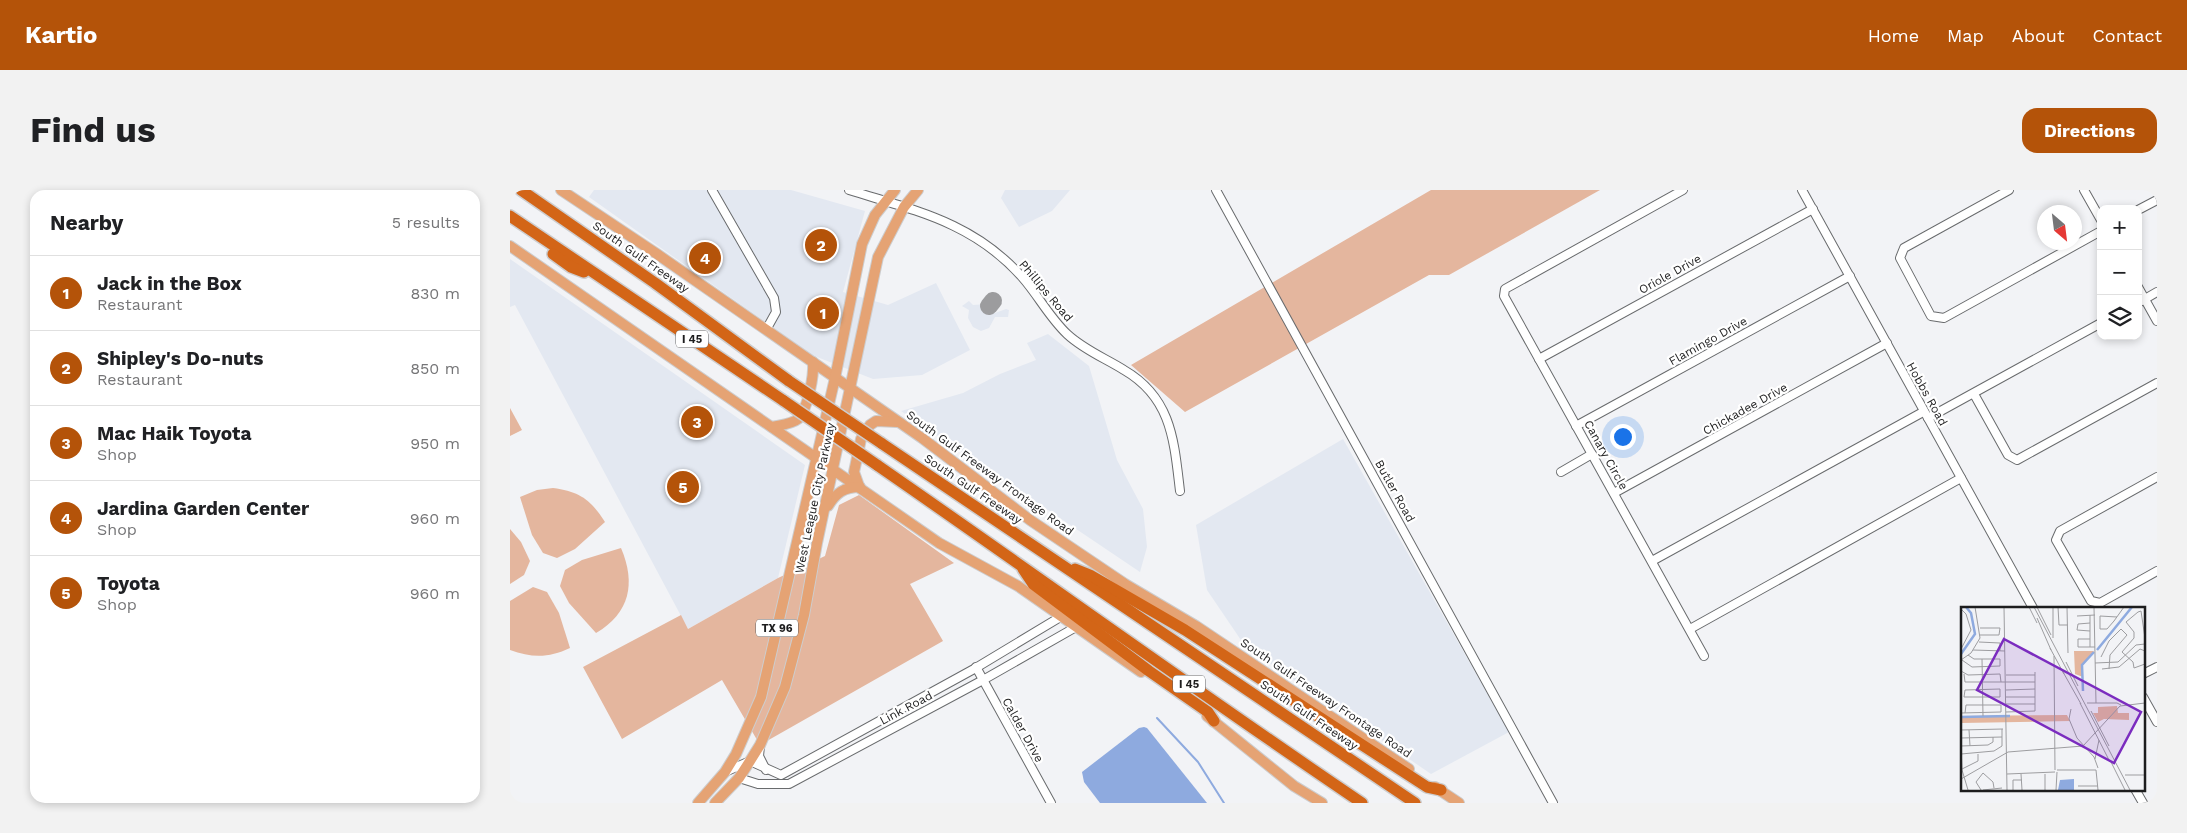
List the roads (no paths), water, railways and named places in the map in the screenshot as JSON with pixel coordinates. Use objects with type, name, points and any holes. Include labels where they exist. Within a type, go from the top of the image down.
[{"type":"highway","name":"South Gulf Freeway","points":[[522,190],[789,381],[1415,803]]},
{"type":"highway","points":[[534,190],[640,265],[686,306]]},
{"type":"highway","name":"I 45","points":[[510,216],[1018,562],[1248,726],[1362,803]]},
{"type":"highway","points":[[510,225],[571,267],[600,277]]},
{"type":"highway","points":[[1053,560],[1090,575],[1185,630],[1427,787],[1441,790]]},
{"type":"highway","points":[[1018,562],[1034,584],[1149,671],[1208,712],[1214,721]]},
{"type":"main road","name":"South Gulf Freeway Frontage Road","points":[[562,190],[901,423],[1030,520],[1125,584],[1196,626],[1298,693],[1459,803]]},
{"type":"main road","name":"West League City Parkway","points":[[698,803],[725,772],[736,754],[761,697],[835,378],[862,244],[875,215],[895,190]]},
{"type":"main road","name":"West League City Parkway","points":[[715,803],[740,778],[760,745],[785,688],[804,615],[878,257],[904,207],[918,190]]},
{"type":"main road","points":[[510,246],[939,542],[1018,586],[1062,616],[1214,721],[1294,786],[1322,803]]},
{"type":"main road","points":[[772,427],[794,422],[800,418],[812,385],[813,362]]},
{"type":"main road","points":[[860,486],[854,472],[861,439],[870,425],[876,421],[901,423]]},
{"type":"main road","points":[[824,511],[834,496],[844,489],[860,486]]},
{"type":"street","points":[[712,190],[774,298],[776,312],[766,330]]},
{"type":"street","points":[[848,190],[904,207]]},
{"type":"street","name":"Butler Road","points":[[1216,190],[1553,803]]},
{"type":"street","name":"Canary Circle","points":[[1683,190],[1504,291],[1504,296],[1704,656]]},
{"type":"street","name":"Hobbs Road","points":[[1802,190],[2032,607]]},
{"type":"street","points":[[2009,190],[1904,248],[1900,258],[1931,316],[1944,318],[2097,233]]},
{"type":"street","points":[[2084,190],[2097,213]]},
{"type":"street","points":[[2142,208],[2157,200]]},
{"type":"street","name":"Phillips Road","points":[[904,207],[942,219],[981,241],[1022,277],[1054,320],[1067,334],[1092,353],[1137,377],[1148,388],[1162,407],[1171,429],[1180,491]]},
{"type":"street","name":"Oriole Drive","points":[[1539,359],[1813,209]]},
{"type":"street","name":"Flamingo Drive","points":[[1576,426],[1850,276]]},
{"type":"street","points":[[2142,300],[2157,292]]},
{"type":"street","points":[[2142,302],[2157,321]]},
{"type":"street","points":[[1652,561],[1926,415],[1974,394],[2097,325]]},
{"type":"street","name":"Chickadee Drive","points":[[1614,493],[1887,343]]},
{"type":"street","points":[[1974,394],[2008,455],[2017,460],[2157,383]]},
{"type":"street","points":[[1560,472],[1592,454]]},
{"type":"street","points":[[2157,477],[2060,531],[2056,540],[2091,601],[2096,603],[2100,603],[2157,572]]},
{"type":"street","points":[[1690,629],[1961,478]]},
{"type":"street","name":"Link Road","points":[[750,761],[766,770],[782,775],[897,712],[1062,616]]},
{"type":"street","name":"Link Road","points":[[740,778],[758,784],[789,784],[983,680],[1076,627]]},
{"type":"street","name":"Calder Drive","points":[[976,667],[1051,803]]},
{"type":"street","points":[[2144,674],[2157,667]]},
{"type":"street","points":[[2144,699],[2157,722]]},
{"type":"street","points":[[897,712],[903,723]]},
{"type":"street","points":[[760,745],[759,756],[766,770]]},
{"type":"street","points":[[725,772],[750,761]]},
{"type":"street","points":[[2136,790],[2142,803]]},
{"type":"water","points":[[1139,728],[1147,728],[1207,803],[1100,803],[1084,782],[1082,772]]},
{"type":"waterway","points":[[1157,718],[1198,762],[1224,803]]},
{"type":"place","name":"Shipley's Do-nuts","points":[[821,245]]},
{"type":"place","name":"Jardina Garden Center","points":[[705,258]]},
{"type":"place","name":"Jack in the Box","points":[[823,313]]},
{"type":"place","name":"Mac Haik Toyota","points":[[697,422]]},
{"type":"place","name":"Toyota","points":[[683,487]]}]
